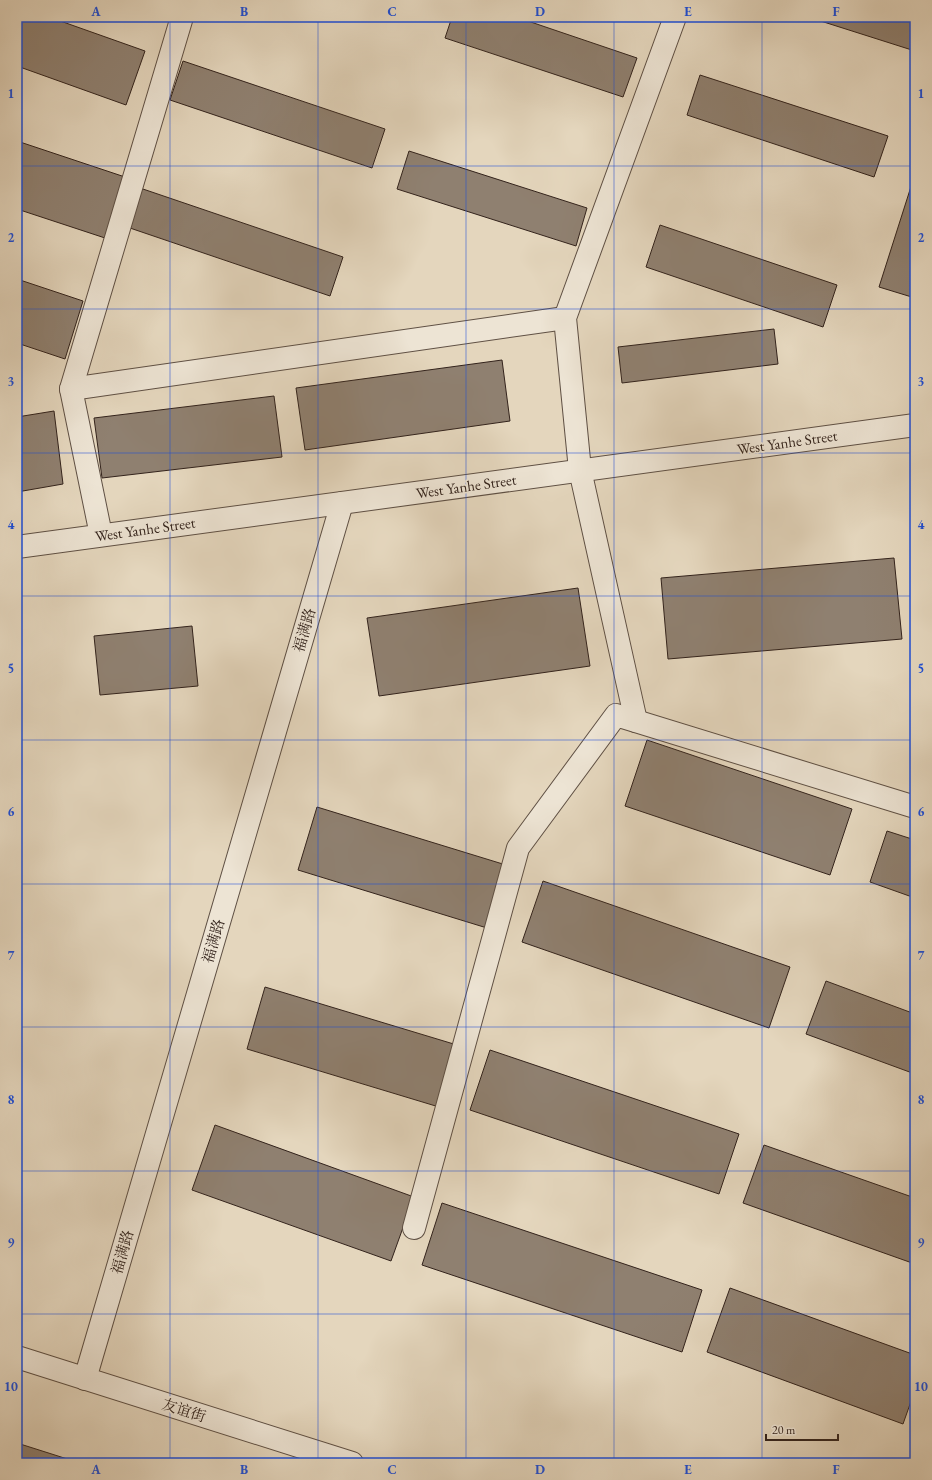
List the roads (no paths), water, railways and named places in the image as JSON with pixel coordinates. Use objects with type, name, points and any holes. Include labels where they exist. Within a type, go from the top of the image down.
[{"type":"street","points":[[101,536],[71,390],[182,17]]},
{"type":"street","points":[[636,721],[580,470],[566,318],[675,17]]},
{"type":"street","points":[[71,390],[566,318]]},
{"type":"street","name":"West Yanhe Street","points":[[17,547],[915,425]]},
{"type":"street","name":"福满路","points":[[85,1379],[342,503]]},
{"type":"street","points":[[414,1228],[518,848],[616,716],[915,807]]},
{"type":"street","name":"友谊街","points":[[17,1357],[352,1463]]}]
